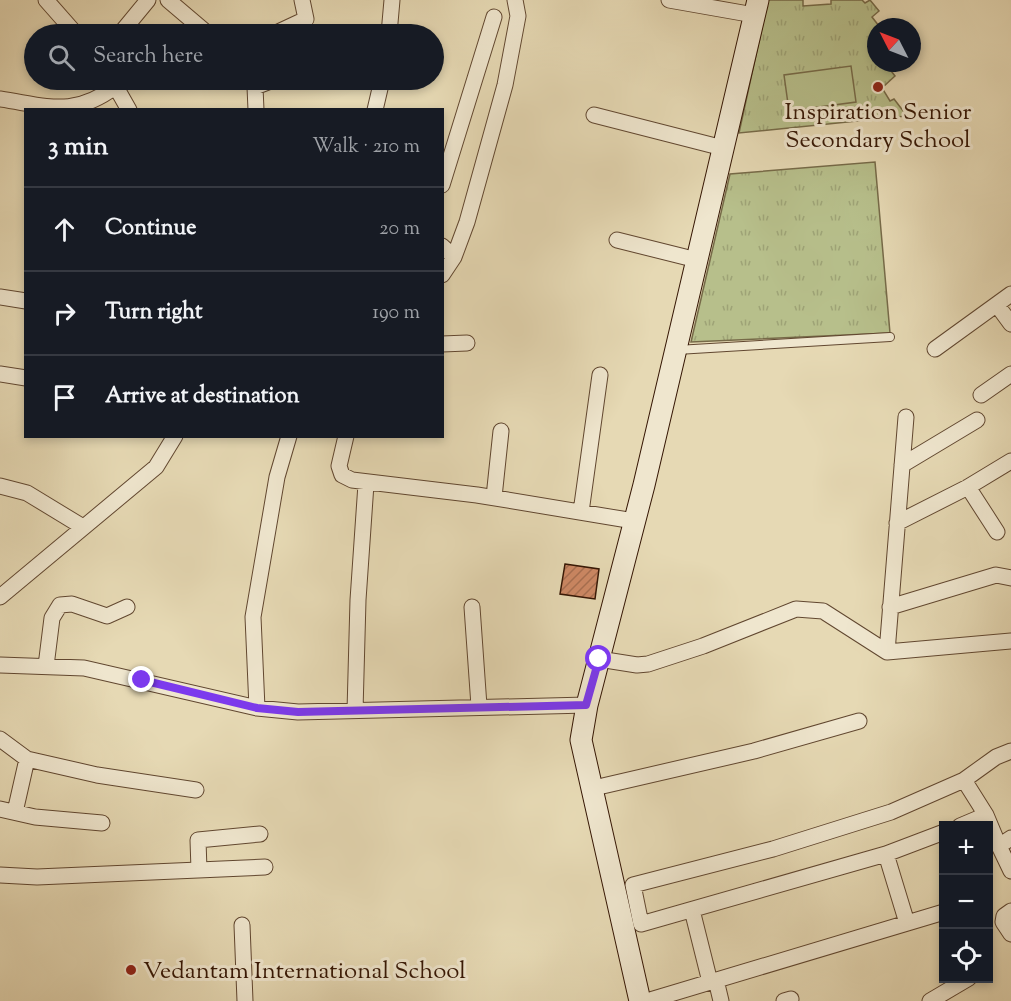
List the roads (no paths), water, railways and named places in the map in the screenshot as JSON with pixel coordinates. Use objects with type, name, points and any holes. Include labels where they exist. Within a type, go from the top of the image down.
[{"type":"main road","points":[[640,1001],[594,788],[581,740],[586,705],[676,350],[756,7]]},
{"type":"street","points":[[46,0],[67,24]]},
{"type":"street","points":[[128,24],[148,0]]},
{"type":"street","points":[[168,0],[196,24]]},
{"type":"street","points":[[295,24],[306,19],[302,0]]},
{"type":"street","points":[[390,24],[392,0]]},
{"type":"street","points":[[444,272],[454,257],[467,222],[505,85],[518,15],[515,0]]},
{"type":"street","points":[[669,0],[756,7]]},
{"type":"street","points":[[444,179],[494,17]]},
{"type":"street","points":[[68,108],[95,102],[107,90]]},
{"type":"street","points":[[118,90],[128,108]]},
{"type":"street","points":[[253,90],[256,108]]},
{"type":"street","points":[[375,108],[380,90]]},
{"type":"street","points":[[0,99],[58,108]]},
{"type":"street","points":[[594,115],[723,148]]},
{"type":"street","points":[[617,240],[697,260]]},
{"type":"street","points":[[444,248],[454,257]]},
{"type":"street","points":[[935,349],[1011,294]]},
{"type":"street","points":[[0,297],[24,302]]},
{"type":"street","points":[[997,305],[1011,324]]},
{"type":"street","points":[[444,344],[467,343]]},
{"type":"street","points":[[0,374],[24,378]]},
{"type":"street","points":[[981,395],[1011,374]]},
{"type":"street","points":[[581,512],[600,375]]},
{"type":"street","points":[[887,652],[906,417]]},
{"type":"street","points":[[902,465],[977,420]]},
{"type":"street","points":[[494,497],[501,431]]},
{"type":"street","points":[[3,590],[156,467],[174,438]]},
{"type":"street","points":[[257,708],[253,617],[278,477],[288,438]]},
{"type":"street","points":[[346,438],[339,466],[342,475],[366,484],[494,497],[634,521]]},
{"type":"street","points":[[897,523],[968,487],[1011,460]]},
{"type":"street","points":[[355,711],[358,600],[366,484]]},
{"type":"street","points":[[0,486],[27,493],[83,527]]},
{"type":"street","points":[[968,487],[997,532]]},
{"type":"street","points":[[890,607],[996,575],[1011,579]]},
{"type":"street","points":[[46,666],[52,618],[60,605],[72,604],[106,616],[127,607]]},
{"type":"street","points":[[472,607],[479,706]]},
{"type":"street","points":[[599,659],[637,665],[648,664],[703,646],[796,609],[823,611],[887,652],[1011,642]]},
{"type":"street","points":[[0,665],[84,668],[257,708],[298,712],[586,705]]},
{"type":"street","points":[[594,788],[754,752],[859,721]]},
{"type":"street","points":[[0,739],[27,759],[97,775],[196,790]]},
{"type":"street","points":[[939,834],[886,854],[641,924],[633,885],[773,849],[891,812],[964,780],[996,757],[1011,752]]},
{"type":"street","points":[[27,759],[7,811],[102,823]]},
{"type":"street","points":[[964,780],[1005,842],[1011,871]]},
{"type":"street","points":[[970,821],[986,815]]},
{"type":"street","points":[[199,870],[198,840],[260,834]]},
{"type":"street","points":[[886,854],[907,923]]},
{"type":"street","points":[[0,875],[37,876],[265,867]]},
{"type":"street","points":[[692,910],[721,1001]]},
{"type":"street","points":[[1011,911],[1004,916],[1003,922],[1011,934]]},
{"type":"street","points":[[647,1001],[939,913]]},
{"type":"street","points":[[242,924],[245,1001]]},
{"type":"street","points":[[930,1001],[961,983]]},
{"type":"lane","points":[[676,350],[890,337]]},
{"type":"place","name":"Inspiration Senior Secondary School","points":[[878,87]]},
{"type":"place","name":"Vedantam International School","points":[[131,970]]}]
